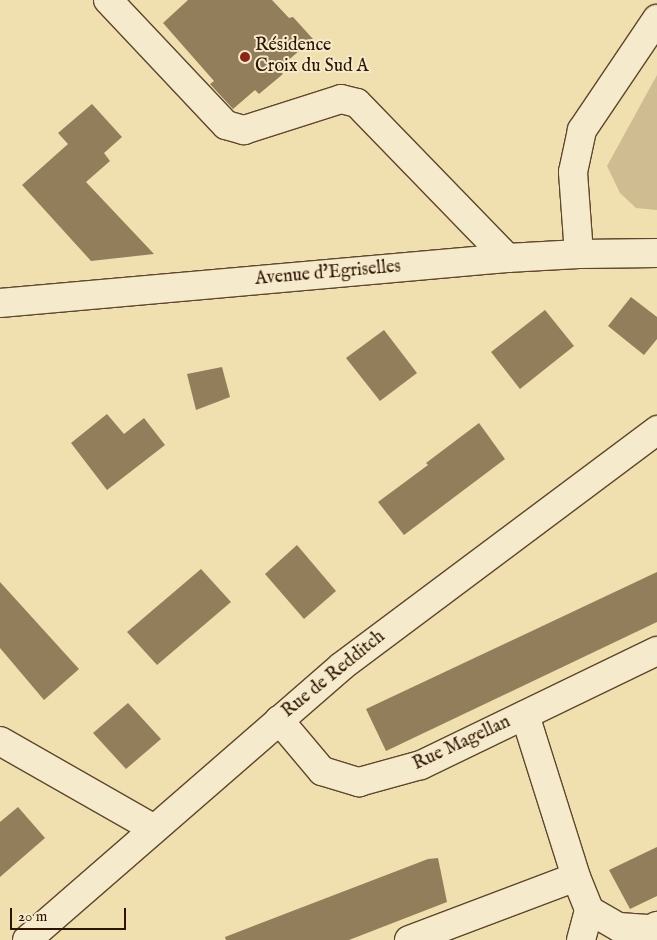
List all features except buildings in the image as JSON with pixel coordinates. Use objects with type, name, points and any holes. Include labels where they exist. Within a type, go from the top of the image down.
[{"type":"street","points":[[108,0],[226,125],[244,130],[341,100],[357,103],[507,258]]},
{"type":"street","points":[[579,254],[573,172],[582,130],[657,19]]},
{"type":"street","name":"Avenue d'Egriselles","points":[[0,302],[507,258],[657,252]]},
{"type":"street","name":"Rue de Redditch","points":[[27,940],[342,666],[657,430]]},
{"type":"street","name":"Rue Magellan","points":[[279,720],[322,771],[359,782],[421,765],[657,651]]},
{"type":"street","points":[[525,715],[576,877],[589,910],[582,940]]},
{"type":"street","points":[[0,741],[154,829]]},
{"type":"street","points":[[409,940],[576,877]]},
{"type":"street","points":[[589,910],[619,927],[651,929],[657,926]]},
{"type":"shaded area","points":[[657,75],[657,210],[636,208],[620,193],[607,166]]},
{"type":"place","name":"Résidence Croix du Sud A","points":[[245,57]]}]
